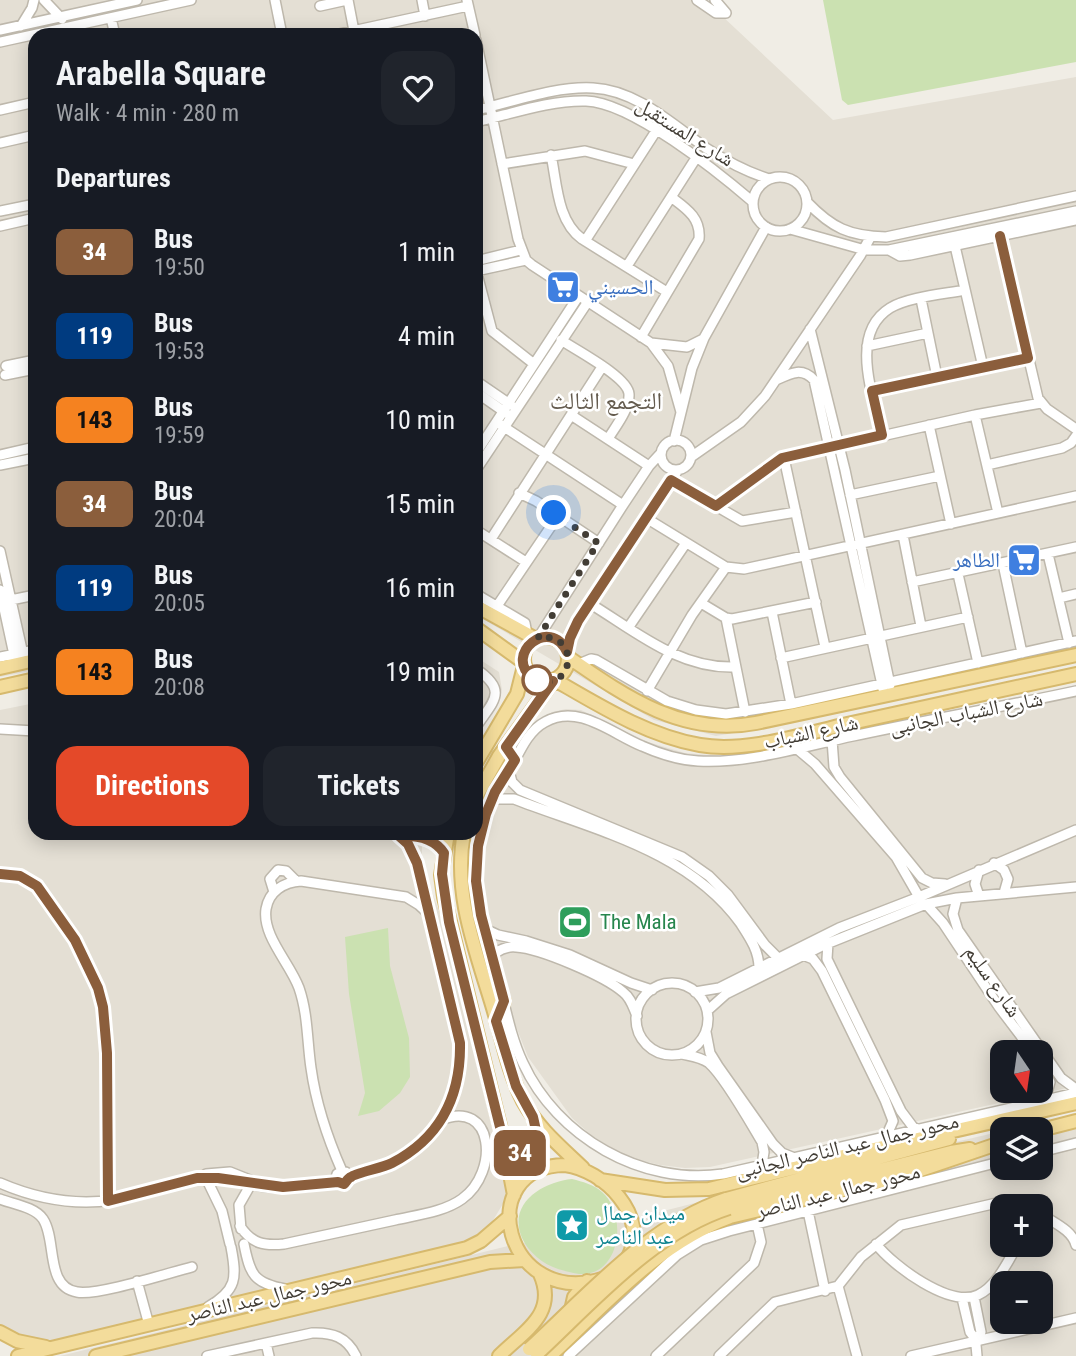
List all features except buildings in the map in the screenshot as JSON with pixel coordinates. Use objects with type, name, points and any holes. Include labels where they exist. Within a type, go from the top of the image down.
[{"type":"main road","points":[[483,610],[534,637],[554,639],[562,644],[571,658],[565,670],[554,680],[506,747],[483,785]]},
{"type":"main road","points":[[496,643],[507,634],[508,624]]},
{"type":"main road","points":[[483,633],[524,664],[530,675],[538,681],[554,680]]},
{"type":"main road","points":[[483,752],[512,704],[526,648],[534,637]]},
{"type":"main road","name":"شارع الشباب","points":[[571,658],[594,676],[658,712],[678,720],[714,727],[746,725],[887,689],[1076,655]]},
{"type":"main road","points":[[0,668],[23,659]]},
{"type":"main road","name":"شارع الشباب","points":[[554,680],[624,718],[672,738],[700,745],[737,746],[1076,674]]},
{"type":"main road","points":[[586,697],[586,687],[594,676]]},
{"type":"main road","points":[[0,687],[28,681]]},
{"type":"main road","points":[[512,704],[522,704],[529,714]]},
{"type":"main road","points":[[506,747],[512,765]]},
{"type":"main road","points":[[447,840],[442,874],[449,922],[503,1139],[514,1195],[510,1216],[512,1236],[525,1260],[540,1274],[566,1282],[587,1281],[612,1275],[626,1260],[633,1242],[629,1216],[619,1197],[544,1131],[516,1086],[463,897],[460,857],[463,840]]},
{"type":"main road","points":[[496,1021],[504,1001]]},
{"type":"main road","name":"محور جمال عبد الناصر","points":[[600,1180],[665,1190],[704,1190],[838,1153],[1076,1103]]},
{"type":"main road","points":[[503,1139],[521,1153],[534,1151],[538,1139],[533,1117]]},
{"type":"main road","points":[[1053,1127],[1076,1121]]},
{"type":"main road","points":[[522,1356],[645,1243],[690,1213],[726,1199],[945,1141],[985,1124]]},
{"type":"main road","name":"محور جمال عبد الناصر","points":[[550,1356],[661,1254],[698,1231],[730,1217],[903,1176],[990,1147]]},
{"type":"main road","points":[[534,1356],[651,1250],[675,1232],[701,1218],[729,1208],[951,1152],[985,1149]]},
{"type":"main road","points":[[514,1195],[527,1178],[544,1168],[565,1165],[586,1170]]},
{"type":"main road","name":"محور جمال عبد الناصر","points":[[18,1356],[467,1248],[481,1241],[510,1216]]},
{"type":"main road","points":[[481,1241],[489,1250],[490,1262]]},
{"type":"main road","points":[[626,1260],[642,1255],[661,1254]]},
{"type":"main road","name":"محور جمال عبد الناصر","points":[[96,1356],[490,1262],[525,1260]]},
{"type":"main road","points":[[499,1356],[543,1312],[546,1291],[540,1274]]},
{"type":"main road","points":[[570,1338],[571,1305],[587,1281]]},
{"type":"main road","points":[[543,1312],[554,1312],[564,1318],[570,1338]]},
{"type":"main road","points":[[149,1325],[155,1342]]},
{"type":"main road","points":[[125,1330],[130,1338],[130,1348]]},
{"type":"main road","points":[[0,1332],[24,1343],[50,1348]]},
{"type":"street","points":[[13,39],[34,0]]},
{"type":"street","points":[[44,0],[72,26]]},
{"type":"street","points":[[0,30],[137,0]]},
{"type":"street","points":[[63,28],[191,0]]},
{"type":"street","points":[[275,0],[281,28]]},
{"type":"street","points":[[320,6],[347,0],[353,28]]},
{"type":"street","points":[[422,0],[425,16]]},
{"type":"street","points":[[697,0],[713,3],[716,13],[726,13],[732,0]]},
{"type":"street","points":[[368,28],[425,16],[467,3],[473,28]]},
{"type":"street","points":[[111,18],[113,28]]},
{"type":"street","points":[[0,42],[28,36]]},
{"type":"street","points":[[483,74],[521,250],[526,260],[651,343],[668,366],[681,412]]},
{"type":"street","name":"شارع المستقبل","points":[[483,108],[572,89],[595,88],[619,93],[649,107],[730,162],[769,179]]},
{"type":"street","name":"شارع المستقبل","points":[[483,121],[565,102],[598,102],[621,110],[656,131],[726,178],[753,202]]},
{"type":"street","points":[[0,110],[28,104]]},
{"type":"street","points":[[586,241],[656,131]]},
{"type":"street","points":[[0,143],[28,137]]},
{"type":"street","points":[[502,164],[585,151],[634,164]]},
{"type":"street","points":[[551,155],[564,218],[574,233],[667,292]]},
{"type":"street","points":[[627,266],[696,158]]},
{"type":"street","points":[[1071,194],[1041,204],[1000,209],[893,236],[855,234],[829,223],[807,202],[802,187],[793,180],[781,177],[769,179],[758,188],[753,202],[755,214],[766,227],[778,231],[790,229],[865,250],[889,250],[1076,211]]},
{"type":"street","points":[[641,337],[698,244],[700,229],[691,213],[671,197]]},
{"type":"street","points":[[790,229],[802,220],[807,202]]},
{"type":"street","points":[[1041,204],[1044,218]]},
{"type":"street","points":[[0,211],[28,205]]},
{"type":"street","points":[[0,226],[28,220]]},
{"type":"street","points":[[889,250],[900,256],[910,255],[1076,220]]},
{"type":"street","points":[[674,441],[692,368],[704,338],[766,227]]},
{"type":"street","points":[[871,236],[865,250],[776,380],[744,419],[691,457],[687,466],[678,470],[573,631],[571,658],[596,660],[667,701],[696,710],[726,713],[887,689],[978,663],[1072,642],[1048,554]]},
{"type":"street","points":[[1000,236],[1036,393],[1041,403],[1076,429]]},
{"type":"street","points":[[955,246],[983,368]]},
{"type":"street","points":[[483,259],[521,250]]},
{"type":"street","points":[[483,269],[526,260]]},
{"type":"street","points":[[882,435],[866,355],[870,333],[888,309],[965,289]]},
{"type":"street","points":[[483,297],[492,331],[534,364]]},
{"type":"street","points":[[483,457],[534,364],[578,297]]},
{"type":"street","points":[[921,299],[937,377]]},
{"type":"street","points":[[509,409],[587,303]]},
{"type":"street","points":[[810,329],[887,689]]},
{"type":"street","points":[[867,346],[928,333]]},
{"type":"street","points":[[651,343],[687,348],[704,338]]},
{"type":"street","points":[[561,340],[625,385],[629,397],[608,439]]},
{"type":"street","points":[[872,391],[1028,358]]},
{"type":"street","points":[[3,370],[28,362]]},
{"type":"street","points":[[491,539],[602,367]]},
{"type":"street","points":[[3,370],[28,369]]},
{"type":"street","points":[[776,380],[797,372],[803,372],[812,378],[850,495],[855,545]]},
{"type":"street","points":[[483,387],[509,409]]},
{"type":"street","points":[[483,396],[509,409]]},
{"type":"street","points":[[716,506],[784,458],[1041,403]]},
{"type":"street","points":[[570,415],[649,466]]},
{"type":"street","points":[[975,415],[998,513]]},
{"type":"street","points":[[500,424],[623,505]]},
{"type":"street","points":[[483,445],[500,424]]},
{"type":"street","points":[[929,425],[951,524]]},
{"type":"street","points":[[987,465],[1062,448],[1076,436]]},
{"type":"street","points":[[483,598],[525,624],[534,637],[667,443],[674,441],[687,445],[691,457]]},
{"type":"street","points":[[0,455],[28,449]]},
{"type":"street","points":[[661,453],[664,464],[670,469],[678,470]]},
{"type":"street","points":[[784,458],[825,647]]},
{"type":"street","points":[[0,465],[28,459]]},
{"type":"street","points":[[850,495],[940,476]]},
{"type":"street","points":[[671,480],[742,522],[796,512]]},
{"type":"street","points":[[519,493],[536,501],[598,543]]},
{"type":"street","points":[[646,518],[726,567],[744,569],[1076,496]]},
{"type":"street","points":[[497,606],[558,516]]},
{"type":"street","points":[[483,534],[526,562]]},
{"type":"street","points":[[903,535],[921,626]]},
{"type":"street","points":[[628,628],[686,543]]},
{"type":"street","points":[[912,582],[1076,547]]},
{"type":"street","points":[[0,551],[5,601]]},
{"type":"street","points":[[1003,564],[1022,653]]},
{"type":"street","points":[[647,691],[726,567]]},
{"type":"street","points":[[958,574],[978,663]]},
{"type":"street","points":[[0,590],[23,659],[0,657]]},
{"type":"street","points":[[1059,598],[1076,594]]},
{"type":"street","points":[[5,601],[28,596]]},
{"type":"street","points":[[701,603],[726,618],[738,619],[816,602]]},
{"type":"street","points":[[589,603],[670,653],[699,663],[734,667]]},
{"type":"street","points":[[772,612],[791,704]]},
{"type":"street","points":[[781,658],[968,617]]},
{"type":"street","points":[[726,618],[745,712]]},
{"type":"street","points":[[483,674],[492,681],[496,691],[483,716]]},
{"type":"street","name":"شارع الشباب الجانبى","points":[[534,729],[557,717],[571,715],[591,721],[640,746],[663,754],[700,761],[740,759],[1076,691]]},
{"type":"street","points":[[0,729],[28,731]]},
{"type":"street","name":"محور جمال عبد الناصر الجانبى","points":[[483,823],[491,799],[534,729]]},
{"type":"street","points":[[832,740],[834,766],[840,785]]},
{"type":"street","points":[[796,748],[840,785],[922,877],[932,883],[946,884]]},
{"type":"street","points":[[512,765],[512,782],[520,790],[695,866],[719,885],[737,905],[760,947],[778,958]]},
{"type":"street","name":"شارع سليم","points":[[840,785],[896,858],[922,901],[943,923],[1029,1039],[1061,1078],[1076,1091]]},
{"type":"street","points":[[519,801],[517,795],[520,790]]},
{"type":"street","points":[[491,799],[519,801],[665,853]]},
{"type":"street","points":[[695,992],[722,991],[922,901],[946,884],[1076,830]]},
{"type":"street","points":[[345,1174],[379,1169],[424,1141],[441,1120],[453,1096],[459,1070],[460,1043],[430,915],[412,850],[403,840]]},
{"type":"street","points":[[429,840],[444,853]]},
{"type":"street","name":"محور جمال عبد الناصر الجانبى","points":[[479,840],[476,881],[485,929],[522,1062],[546,1098],[583,1137],[618,1157],[651,1170],[685,1177],[719,1175],[794,1158],[838,1153],[886,1137],[920,1134],[1034,1103]]},
{"type":"street","points":[[994,863],[1004,870],[1008,879],[1004,893]]},
{"type":"street","points":[[274,892],[270,879],[274,872],[286,870],[296,881]]},
{"type":"street","points":[[979,870],[975,879],[979,896]]},
{"type":"street","points":[[0,874],[20,876],[37,886],[80,948],[98,988],[106,1039],[108,1201]]},
{"type":"street","points":[[912,883],[922,877]]},
{"type":"street","points":[[0,1183],[49,1199],[78,1202],[108,1201],[202,1178],[297,1187],[345,1183],[345,1174],[319,1111],[302,998],[293,974],[268,927],[266,912],[274,892],[296,881],[405,897],[430,915]]},
{"type":"street","points":[[405,897],[422,883]]},
{"type":"street","points":[[707,1011],[722,991],[759,968],[839,928],[922,901],[1076,887]]},
{"type":"street","name":"شارع سليم","points":[[957,898],[953,914],[956,925],[984,976]]},
{"type":"street","points":[[485,929],[516,947],[568,963],[625,993],[637,1016],[640,1035],[651,1048],[666,1054],[711,1060]]},
{"type":"street","points":[[494,962],[495,953],[506,942],[533,943],[570,954],[652,990]]},
{"type":"street","points":[[828,943],[826,968],[896,1113],[920,1134]]},
{"type":"street","points":[[759,968],[760,947]]},
{"type":"street","points":[[803,955],[826,968]]},
{"type":"street","points":[[625,993],[632,989],[631,983]]},
{"type":"street","points":[[637,1016],[641,1001],[652,990],[669,984],[687,987],[695,992],[707,1011],[706,1032],[711,1060],[769,1146],[794,1158]]},
{"type":"street","points":[[681,1054],[696,1046],[706,1032]]},
{"type":"street","name":"محور جمال عبد الناصر الجانبى","points":[[1054,1097],[1076,1091]]},
{"type":"street","points":[[453,1096],[465,1114],[464,1117]]},
{"type":"street","points":[[886,1137],[896,1113]]},
{"type":"street","points":[[240,1226],[253,1240],[273,1245],[449,1206],[471,1192],[484,1173],[487,1147],[483,1133],[475,1122],[464,1117],[441,1120]]},
{"type":"street","points":[[1053,1149],[1076,1143]]},
{"type":"street","points":[[762,1165],[769,1146]]},
{"type":"street","points":[[568,1356],[677,1255],[701,1240],[757,1223],[990,1164]]},
{"type":"street","points":[[197,1313],[223,1297],[230,1289],[235,1276],[222,1212],[202,1178]]},
{"type":"street","points":[[254,1185],[242,1196],[239,1209],[244,1246],[252,1273],[266,1285],[292,1291]]},
{"type":"street","points":[[0,1199],[38,1213],[43,1219],[57,1275],[67,1289],[84,1293],[192,1267]]},
{"type":"street","points":[[719,1356],[775,1302],[838,1286],[852,1267],[901,1225],[990,1204]]},
{"type":"street","points":[[222,1212],[239,1209]]},
{"type":"street","points":[[808,1211],[824,1291]]},
{"type":"street","points":[[656,1356],[754,1263],[761,1242],[757,1223]]},
{"type":"street","points":[[1053,1223],[1075,1239]]},
{"type":"street","points":[[876,1244],[893,1262],[914,1277],[945,1293],[962,1298],[974,1297],[985,1290],[1009,1257]]},
{"type":"street","points":[[231,1249],[244,1246]]},
{"type":"street","points":[[137,1281],[149,1325]]},
{"type":"street","points":[[838,1286],[857,1356]]},
{"type":"street","points":[[974,1297],[981,1332],[977,1341],[977,1356]]},
{"type":"street","points":[[962,1298],[971,1335],[977,1341]]},
{"type":"street","points":[[911,1356],[1076,1318]]},
{"type":"street","points":[[207,1356],[312,1333],[336,1335],[346,1342],[356,1356]]},
{"type":"street","points":[[266,1343],[269,1356]]},
{"type":"shaded area","name":"التجمع الثالث","points":[[0,0],[705,0],[833,120],[1076,77],[1076,662],[716,736],[654,720],[483,619],[483,28],[28,28],[28,671],[0,677]]},
{"type":"shaded area","points":[[483,662],[499,672],[502,690],[483,726]]},
{"type":"shaded area","points":[[1076,686],[1076,1086],[1054,1091],[1054,1040],[990,1040],[990,1103],[999,1103],[710,1167],[685,1168],[635,1159],[591,1135],[572,1118],[528,1057],[515,1024],[484,915],[477,869],[489,801],[540,719],[552,712],[581,710],[648,742],[685,753],[723,756],[760,751]]},
{"type":"shaded area","points":[[28,704],[28,840],[422,840],[422,864],[441,917],[503,1155],[508,1189],[506,1199],[487,1230],[463,1245],[51,1342],[31,1340],[0,1326],[0,710]]},
{"type":"shaded area","points":[[1076,1114],[1076,1356],[60,1356],[508,1246],[577,1233],[742,1191],[990,1134],[990,1180],[1053,1180],[1053,1119]]},
{"type":"green space","points":[[823,0],[1076,0],[1076,62],[848,105],[842,100]]},
{"type":"green space","points":[[388,928],[390,966],[409,1038],[410,1077],[400,1093],[379,1111],[358,1116],[365,1093],[349,994],[345,937]]},
{"type":"green space","points":[[572,1179],[602,1192],[615,1215],[616,1242],[612,1255],[604,1266],[593,1272],[571,1273],[542,1261],[525,1243],[519,1226],[519,1214],[530,1196],[550,1185]]},
{"type":"bus line","name":"34","points":[[483,823],[491,799],[515,760],[506,747],[553,681],[538,681],[526,671],[523,662],[526,648],[536,639],[550,637],[559,641],[567,652],[578,621],[671,480],[716,506],[782,458],[882,435],[872,391],[1028,358],[1000,236]]},
{"type":"bus line","name":"34","points":[[0,874],[20,876],[37,886],[75,940],[98,988],[106,1026],[108,1201],[197,1178],[218,1178],[269,1187],[338,1182],[344,1184],[349,1177],[391,1164],[424,1141],[446,1113],[457,1083],[460,1043],[455,1019],[417,863],[412,850],[404,840]]},
{"type":"bus line","name":"34","points":[[429,840],[444,853],[442,874],[449,922],[503,1139],[525,1154],[537,1148],[538,1139],[533,1117],[516,1086],[496,1021],[504,1001],[481,915],[476,881],[479,840]]},
{"type":"place","name":"الحسيني","points":[[563,287]]},
{"type":"place","name":"الطاهر","points":[[1024,560]]},
{"type":"place","name":"The Mala","points":[[575,922]]},
{"type":"place","name":"ميدان جمال عبد الناصر","points":[[572,1225]]},
{"type":"district","name":"التجمع الثالث","points":[[606,401]]},
{"type":"route","points":[[537,680],[555,680],[563,674],[567,666],[568,657],[559,641],[550,637],[538,638],[598,543],[554,513]]}]
